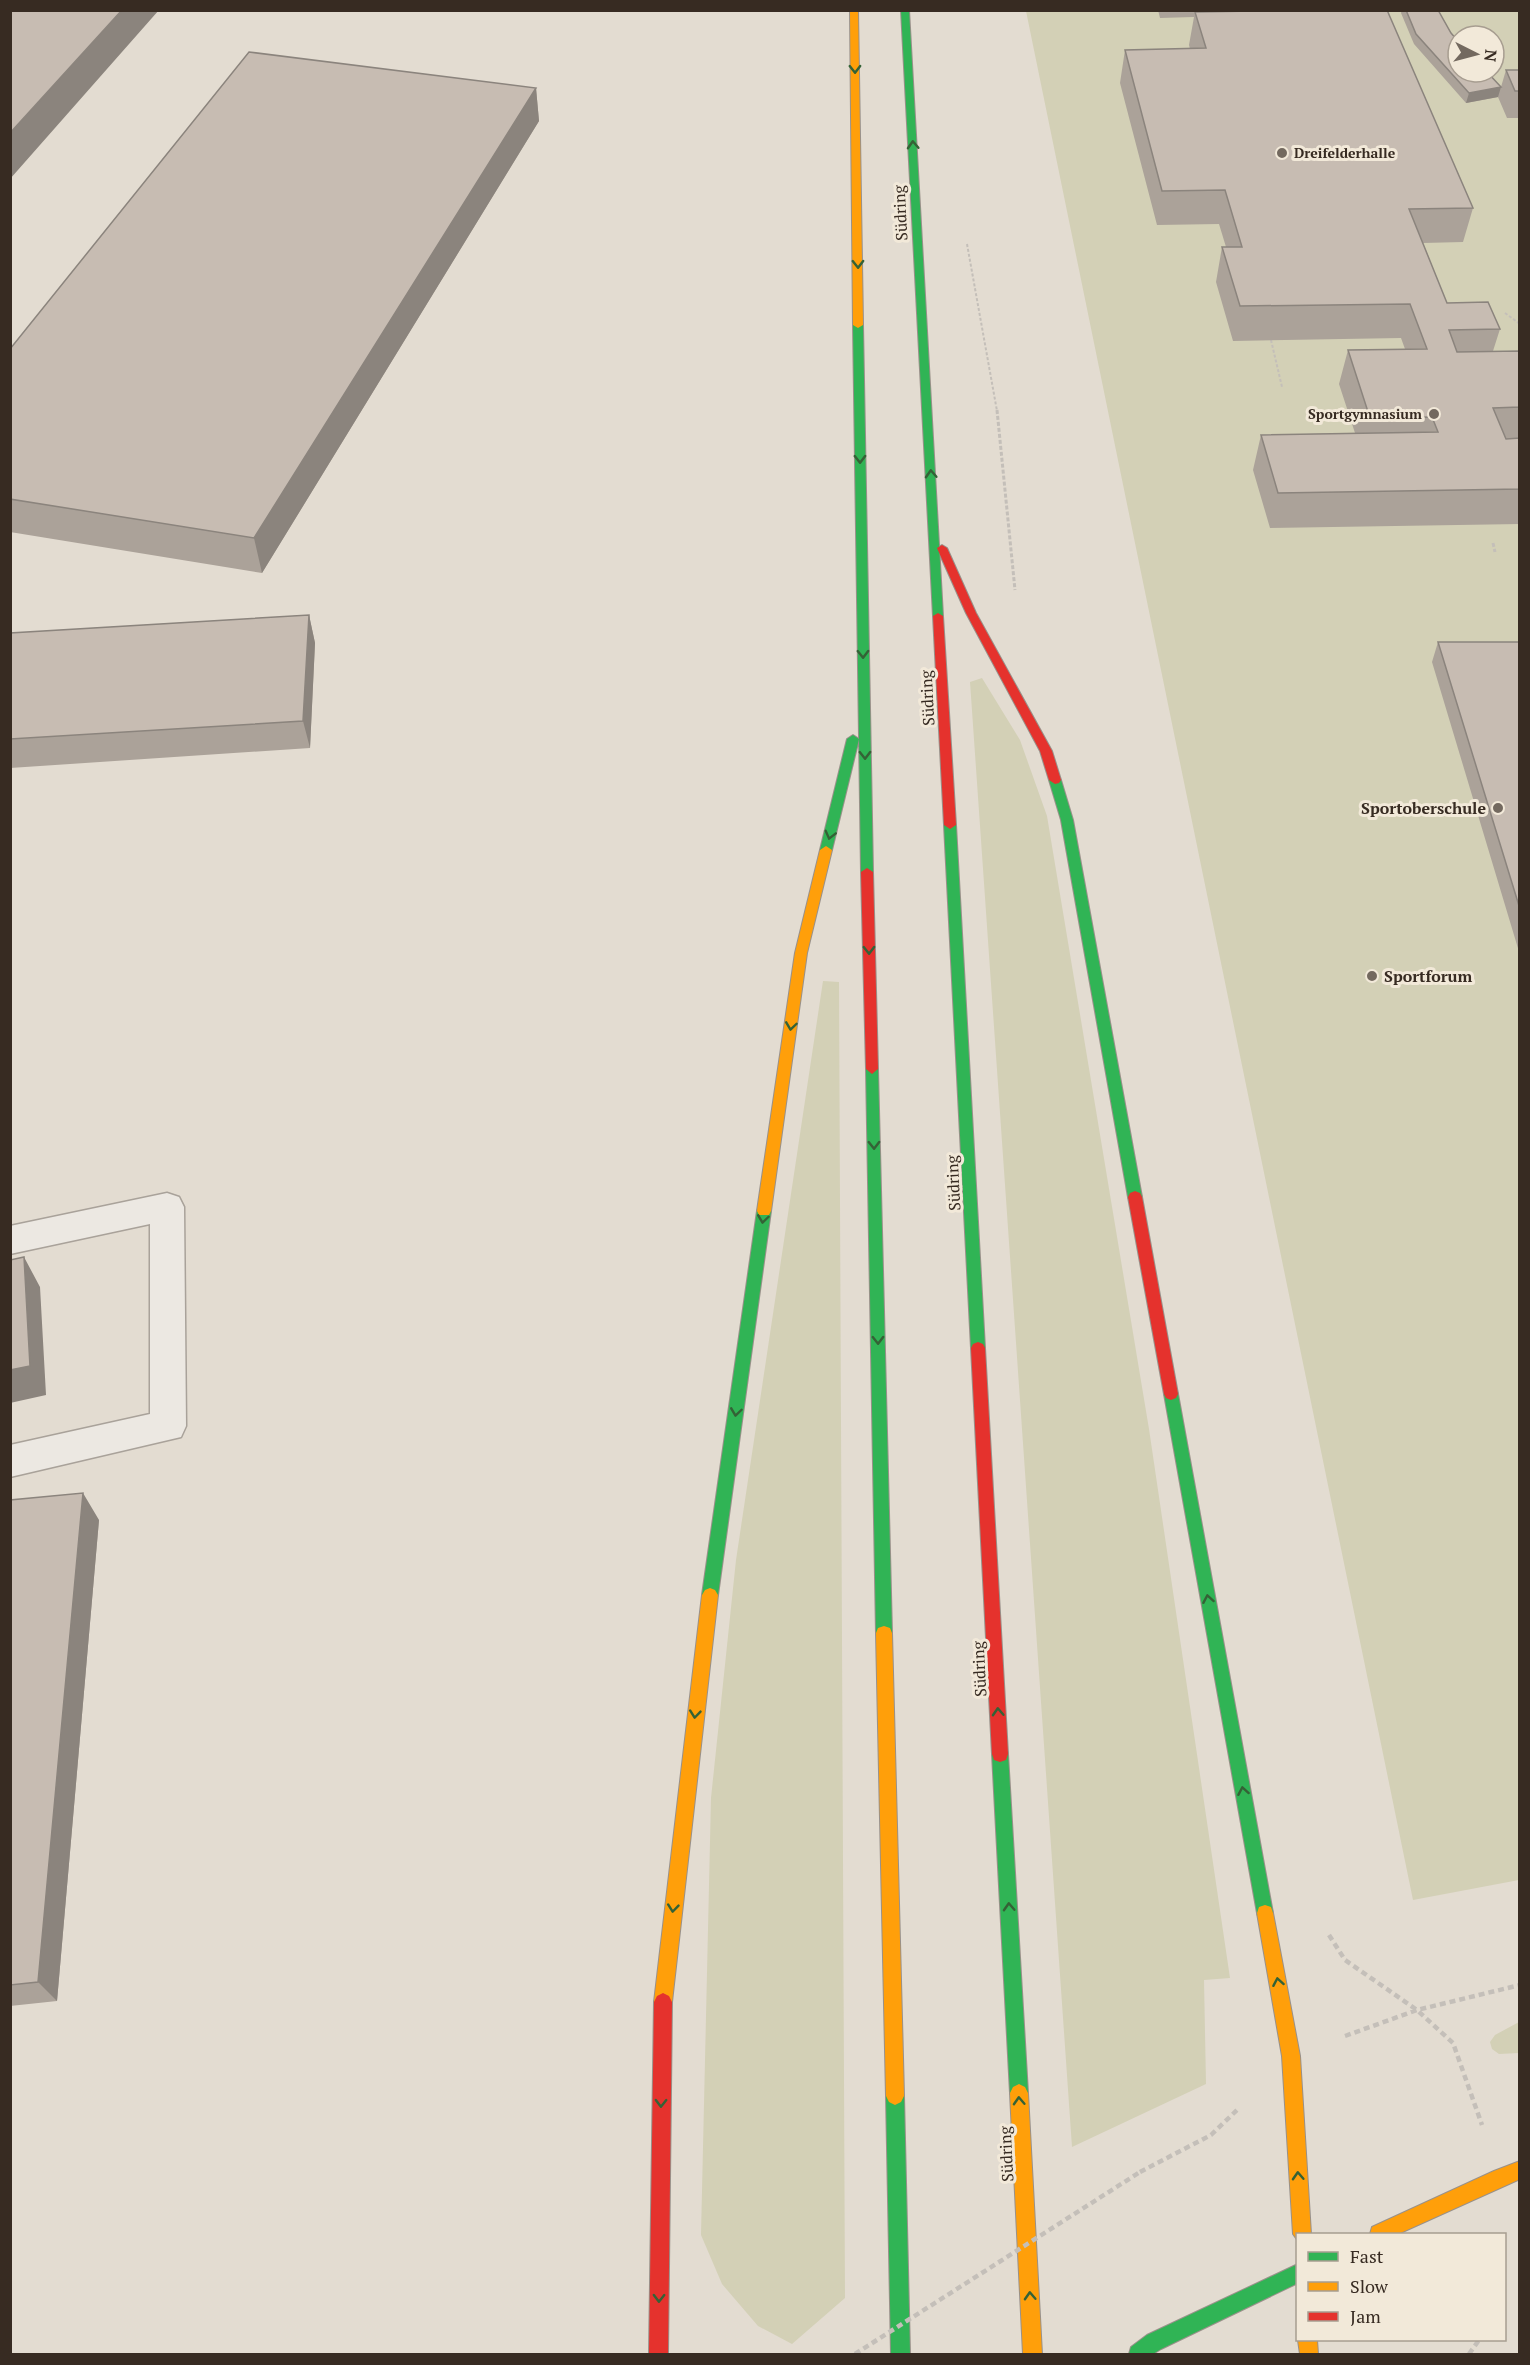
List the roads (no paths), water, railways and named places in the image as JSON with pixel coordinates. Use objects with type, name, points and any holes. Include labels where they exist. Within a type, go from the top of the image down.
[{"type":"main road","points":[[854,10],[863,697],[901,2355]]},
{"type":"main road","name":"Südring","points":[[905,10],[1033,2355]]},
{"type":"main road","points":[[935,533],[971,613],[1046,751],[1067,820],[1292,2056],[1302,2233]]},
{"type":"main road","points":[[658,2355],[662,2012],[701,1656],[801,953],[863,697]]},
{"type":"main road","points":[[1382,2233],[1500,2177],[1520,2170]]},
{"type":"main road","points":[[1138,2355],[1154,2342],[1296,2274]]},
{"type":"lane","points":[[10,1240],[167,1208],[168,1426],[10,1461]]},
{"type":"place","name":"Dreifelderhalle","points":[[1282,153]]},
{"type":"place","name":"Sportgymnasium","points":[[1434,414]]},
{"type":"place","name":"Sportoberschule","points":[[1498,808]]},
{"type":"place","name":"Sportforum","points":[[1372,976]]}]
